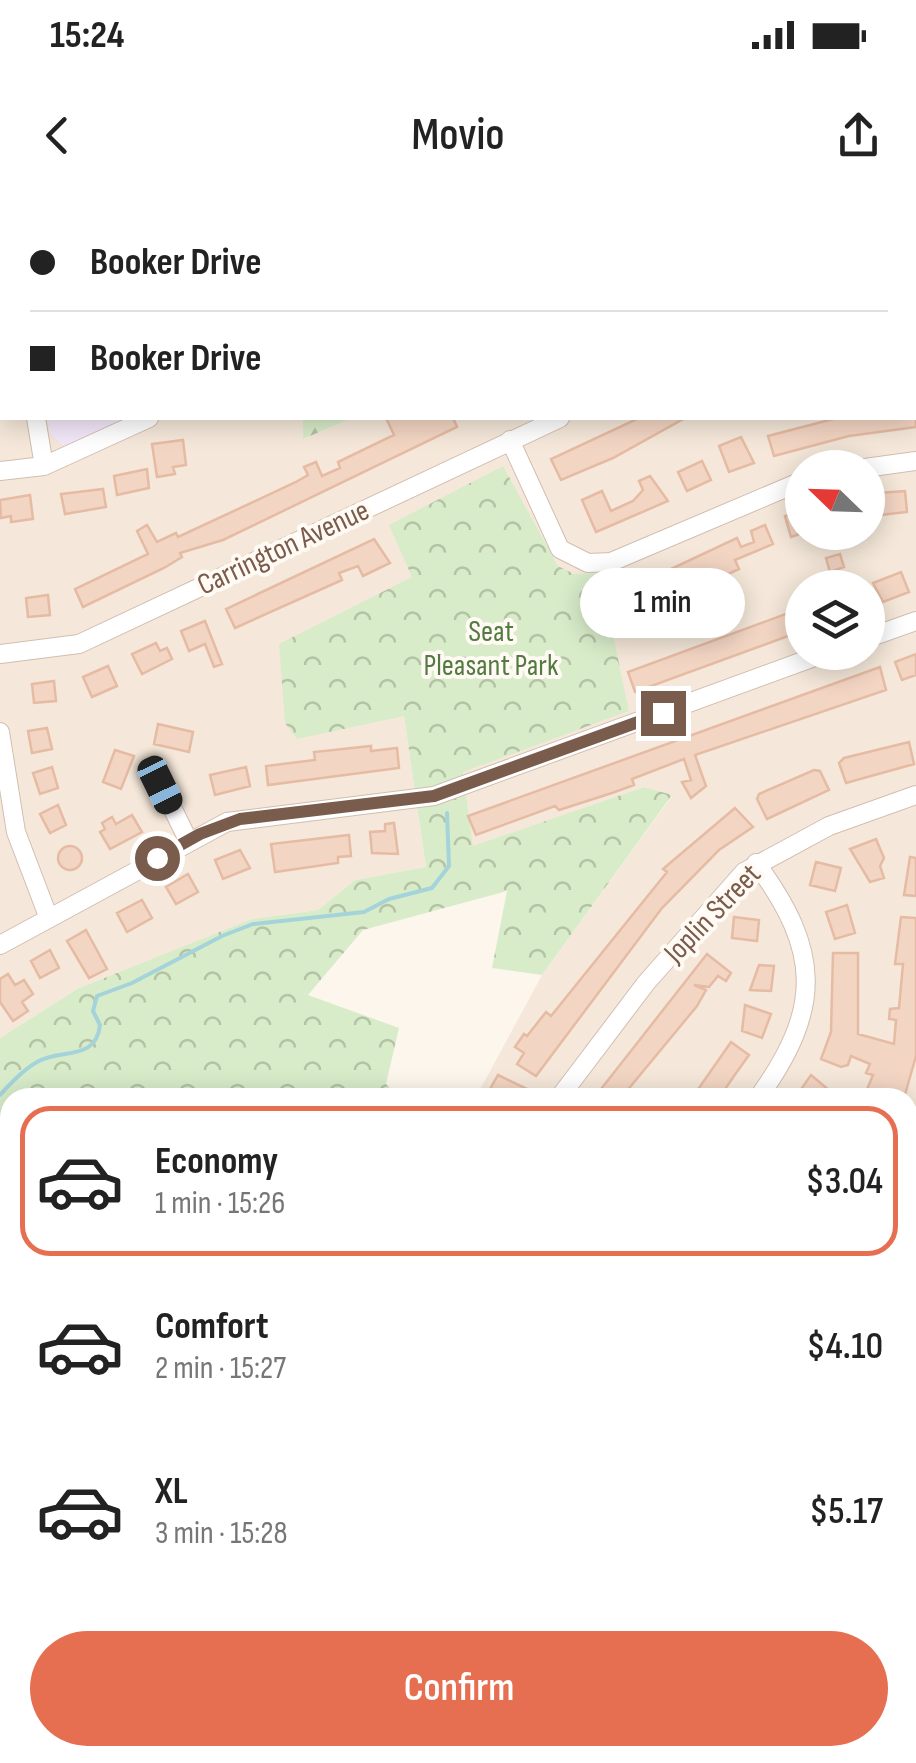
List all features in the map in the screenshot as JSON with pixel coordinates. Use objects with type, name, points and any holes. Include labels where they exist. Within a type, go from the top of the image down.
[{"type":"street","points":[[36,420],[44,466]]},
{"type":"street","points":[[0,471],[44,466],[145,420]]},
{"type":"street","name":"Carrington Avenue","points":[[0,654],[80,644],[555,420]]},
{"type":"street","points":[[510,440],[560,549],[595,564],[611,562],[785,488]]},
{"type":"street","points":[[885,465],[916,461]]},
{"type":"street","points":[[885,632],[916,620]]},
{"type":"street","points":[[0,946],[188,840],[240,819],[444,792],[785,668]]},
{"type":"street","points":[[0,732],[16,832],[48,916]]},
{"type":"street","points":[[160,785],[188,840]]},
{"type":"street","name":"Joplin Street","points":[[567,1088],[646,983],[732,883],[756,863],[830,826],[916,795]]},
{"type":"street","points":[[756,863],[796,924],[805,972],[802,1016],[793,1044],[764,1088]]},
{"type":"street","points":[[0,1723],[0,1742]]},
{"type":"shaded area","points":[[0,420],[48,420],[50,434],[120,420],[303,420],[304,439],[348,420],[916,420],[916,1088],[481,1088],[542,975],[672,796],[644,787],[473,847],[463,772],[574,574],[558,566],[503,467],[475,482],[412,577],[404,716],[426,867],[355,880],[318,910],[252,919],[77,989],[0,1038]]},
{"type":"shaded area","points":[[48,420],[126,420],[65,447],[50,434]]},
{"type":"green space","points":[[303,420],[348,420],[303,439]]},
{"type":"green space","name":"Seat Pleasant Park","points":[[503,466],[558,566],[574,574],[600,573],[629,711],[463,772],[473,846],[644,787],[672,795],[542,975],[492,968],[507,891],[363,930],[308,995],[399,1028],[386,1084],[390,1088],[0,1088],[0,1038],[77,989],[252,919],[318,910],[355,880],[426,867],[404,716],[297,739],[285,723],[279,644],[412,577],[389,525]]},
{"type":"building","points":[[387,420],[454,420],[457,427],[223,540],[180,553],[182,557],[164,568],[83,607],[75,589],[148,554],[137,531],[147,525],[157,542],[176,533],[178,537],[296,482],[308,475],[304,467],[316,462],[322,476],[340,468],[338,462],[394,435]]},
{"type":"building","points":[[635,420],[681,420],[613,458],[561,480],[551,459]]},
{"type":"building","points":[[829,420],[916,420],[916,427],[849,436],[774,456],[768,436]]},
{"type":"building","points":[[741,437],[754,463],[729,472],[719,446]]},
{"type":"building","points":[[183,440],[186,465],[173,467],[175,474],[157,477],[152,444]]},
{"type":"building","points":[[702,461],[711,480],[687,491],[678,472]]},
{"type":"building","points":[[147,469],[149,488],[117,495],[114,476]]},
{"type":"building","points":[[650,476],[668,501],[596,532],[582,500],[602,491],[611,511],[633,501],[643,490],[639,481]]},
{"type":"building","points":[[103,489],[106,507],[65,514],[61,494]]},
{"type":"building","points":[[905,491],[907,512],[885,514],[885,492]]},
{"type":"building","points":[[30,495],[33,519],[11,522],[11,516],[1,518],[0,500]]},
{"type":"building","points":[[765,525],[773,544],[735,560],[739,569],[717,579],[727,600],[717,605],[703,576],[671,591],[673,597],[664,601],[661,595],[629,610],[632,615],[622,619],[611,597],[737,538],[741,547],[754,542],[751,531]]},
{"type":"building","points":[[374,539],[390,563],[363,576],[358,566],[339,573],[342,580],[235,628],[226,609]]},
{"type":"building","points":[[840,554],[844,567],[829,570],[826,558]]},
{"type":"building","points":[[901,572],[909,592],[885,601],[885,578]]},
{"type":"building","points":[[48,595],[50,615],[28,617],[26,598]]},
{"type":"building","points":[[785,614],[785,637],[635,692],[628,672]]},
{"type":"building","points":[[205,621],[222,664],[214,667],[205,644],[189,651],[181,631]]},
{"type":"building","points":[[156,643],[160,651],[167,648],[172,659],[142,674],[132,654]]},
{"type":"building","points":[[916,654],[916,675],[902,680],[895,662]]},
{"type":"building","points":[[108,666],[117,686],[92,697],[83,677]]},
{"type":"building","points":[[872,670],[881,670],[886,690],[695,755],[706,786],[691,798],[682,782],[691,780],[684,759],[632,779],[634,785],[559,810],[555,806],[476,835],[468,816]]},
{"type":"building","points":[[54,681],[56,701],[34,703],[32,684]]},
{"type":"building","points":[[158,724],[193,732],[189,752],[154,744]]},
{"type":"building","points":[[47,728],[52,749],[32,753],[28,731]]},
{"type":"building","points":[[909,742],[914,764],[846,783],[839,763],[844,758]]},
{"type":"building","points":[[371,746],[371,751],[397,748],[399,768],[268,785],[266,766],[315,760],[314,752]]},
{"type":"building","points":[[115,750],[134,756],[121,789],[103,782]]},
{"type":"building","points":[[52,767],[58,788],[40,794],[33,773]]},
{"type":"building","points":[[246,767],[250,786],[215,795],[210,775]]},
{"type":"building","points":[[814,770],[820,771],[829,790],[767,819],[757,799],[759,794]]},
{"type":"building","points":[[58,805],[66,825],[50,833],[40,814]]},
{"type":"building","points":[[735,808],[753,827],[719,850],[662,908],[536,1076],[517,1064],[524,1053],[515,1047],[524,1034],[527,1036],[546,1012],[551,1016],[667,872],[663,869]]},
{"type":"building","points":[[132,815],[142,832],[110,849],[100,832],[105,829],[102,823],[112,817],[116,824]]},
{"type":"building","points":[[394,823],[398,854],[372,853],[370,832],[385,831],[385,824]]},
{"type":"building","points":[[349,835],[351,856],[338,857],[338,863],[275,872],[271,844]]},
{"type":"building","points":[[876,839],[884,858],[880,866],[884,878],[870,882],[850,849]]},
{"type":"building","points":[[70,846],[82,858],[70,870],[58,858]]},
{"type":"building","points":[[240,850],[250,868],[223,879],[215,860]]},
{"type":"building","points":[[910,857],[916,858],[916,896],[904,895]]},
{"type":"building","points":[[816,862],[841,868],[835,891],[810,885]]},
{"type":"building","points":[[188,874],[198,892],[176,904],[166,887]]},
{"type":"building","points":[[142,900],[152,918],[127,932],[117,913]]},
{"type":"building","points":[[847,905],[855,933],[835,939],[826,912]]},
{"type":"building","points":[[734,917],[759,920],[757,941],[732,938]]},
{"type":"building","points":[[901,917],[916,918],[916,1056],[907,1088],[868,1088],[873,1075],[866,1073],[870,1064],[851,1056],[848,1065],[841,1067],[821,1059],[831,1032],[833,953],[858,953],[858,1034],[894,1044],[896,1020],[889,1019],[890,1009],[899,1008],[903,964],[895,964]]},
{"type":"building","points":[[86,930],[107,969],[89,978],[67,941]]},
{"type":"building","points":[[50,950],[59,968],[40,978],[31,961]]},
{"type":"building","points":[[707,954],[731,973],[726,981],[718,976],[709,987],[694,985],[706,990],[697,1006],[629,1088],[602,1088]]},
{"type":"building","points":[[759,965],[774,966],[771,991],[750,990]]},
{"type":"building","points":[[8,974],[15,985],[24,980],[33,994],[22,1002],[28,1011],[13,1021],[0,1002],[0,979]]},
{"type":"building","points":[[745,1005],[771,1014],[762,1038],[742,1031]]},
{"type":"building","points":[[731,1042],[749,1055],[726,1088],[699,1088]]},
{"type":"building","points":[[498,1075],[525,1088],[491,1088]]},
{"type":"building","points":[[811,1075],[826,1088],[802,1088]]},
{"type":"waterway","points":[[7,1088],[37,1062],[92,1044],[100,1025],[93,1011],[97,996],[132,983],[222,936],[253,924],[364,912],[389,899],[432,888],[449,866],[447,813]]},
{"type":"route","points":[[157,858],[200,834],[240,819],[434,796],[663,713]]}]
